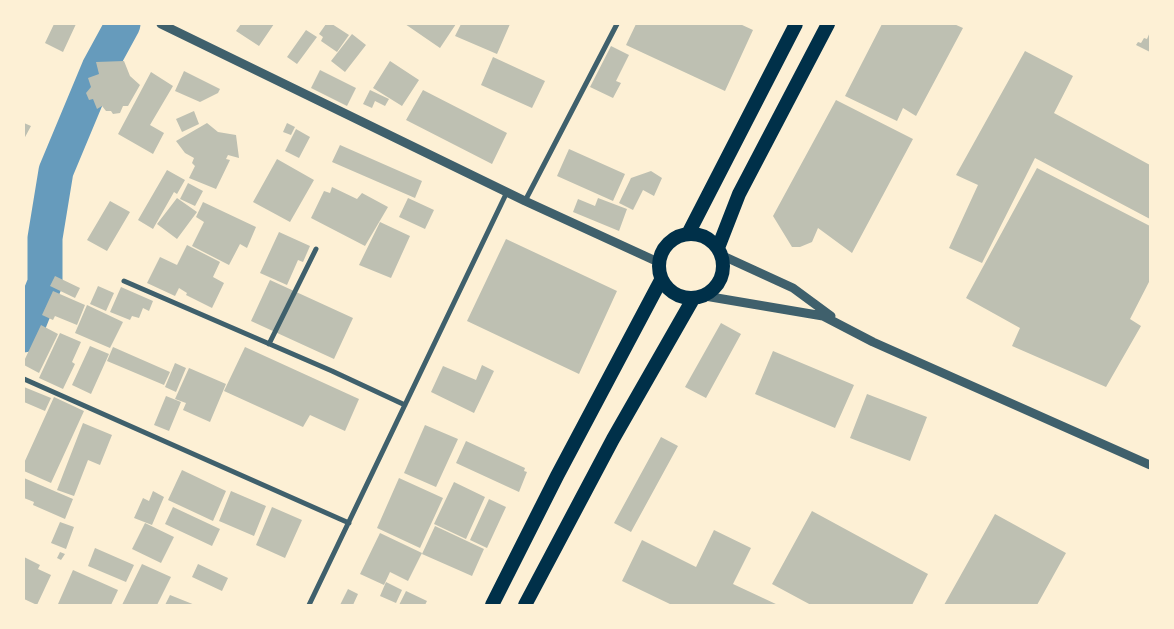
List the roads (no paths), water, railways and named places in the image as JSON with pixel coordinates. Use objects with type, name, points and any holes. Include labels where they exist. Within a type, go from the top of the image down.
[{"type":"highway","points":[[688,234],[796,24]]},
{"type":"highway","points":[[719,251],[740,194],[828,24]]},
{"type":"highway","points":[[525,605],[613,439],[699,297],[717,286],[723,271],[719,251],[709,240],[699,235],[688,234],[677,237],[668,243],[662,251],[658,262],[661,280],[666,288],[674,294],[683,298],[699,297]]},
{"type":"highway","points":[[492,605],[556,476],[661,280]]},
{"type":"street","points":[[161,24],[507,192],[658,262]]},
{"type":"street","points":[[525,200],[617,24]]},
{"type":"street","points":[[310,605],[507,192]]},
{"type":"street","points":[[269,344],[316,249]]},
{"type":"street","points":[[719,251],[793,288],[854,333]]},
{"type":"street","points":[[124,281],[406,405]]},
{"type":"street","points":[[699,297],[823,316],[854,333],[1150,465]]},
{"type":"street","points":[[24,379],[349,523]]},
{"type":"waterway","points":[[24,335],[45,283],[45,238],[56,171],[99,68],[123,24]]}]
